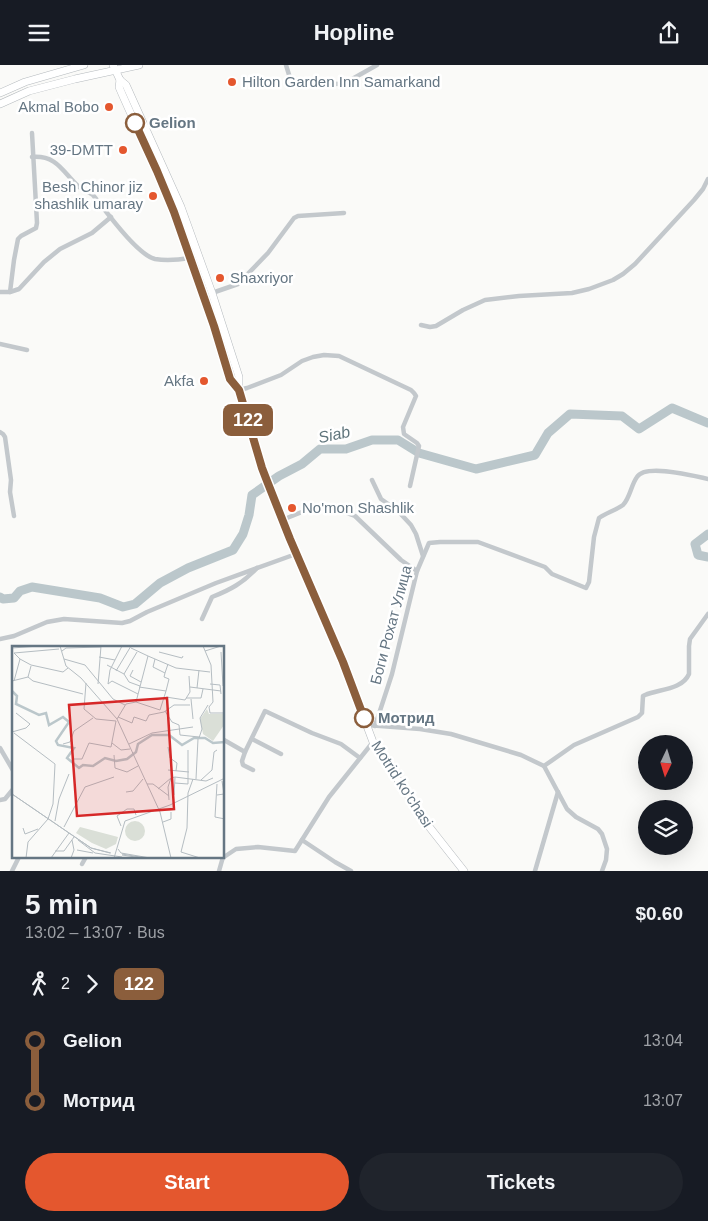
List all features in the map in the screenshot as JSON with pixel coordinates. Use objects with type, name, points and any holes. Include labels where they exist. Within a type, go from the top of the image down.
[{"type":"main road","points":[[0,93],[25,82],[84,65]]},
{"type":"main road","points":[[0,103],[29,91],[114,67],[139,65]]},
{"type":"main road","points":[[114,67],[120,80],[126,85],[181,207],[212,293],[239,377],[239,390]]},
{"type":"main road","points":[[120,80],[119,87],[174,212],[214,326],[230,379],[239,390]]},
{"type":"main road","name":"Motrid ko'chasi","points":[[239,390],[262,468],[296,554],[343,662],[373,742],[427,823],[464,871]]},
{"type":"street","points":[[286,65],[291,81],[295,83],[341,84],[377,65]]},
{"type":"street","points":[[10,292],[18,239],[36,228],[38,223],[32,157],[32,133]]},
{"type":"street","points":[[32,157],[47,158],[65,171],[80,188],[93,195],[139,250],[146,255],[154,259],[176,260],[190,258]]},
{"type":"street","points":[[421,325],[436,326],[485,299],[519,295],[572,293],[613,280],[635,264],[694,200],[708,179]]},
{"type":"street","points":[[212,293],[238,284],[268,253],[294,218],[298,216],[344,213]]},
{"type":"street","points":[[0,292],[10,292],[19,289],[44,262],[60,249],[92,233],[111,217]]},
{"type":"street","points":[[0,344],[27,350]]},
{"type":"street","points":[[239,390],[281,375],[302,361],[324,355],[340,356],[410,390],[416,396],[403,427],[404,433],[417,443],[419,447],[410,486]]},
{"type":"street","points":[[0,432],[5,437],[14,516]]},
{"type":"street","name":"Боги Рохат Улица","points":[[376,726],[392,674],[417,571],[430,543],[478,542],[545,567],[552,574],[586,588],[599,518],[626,501],[640,472],[670,471],[708,479]]},
{"type":"street","points":[[372,480],[381,499],[398,511],[411,525],[423,555]]},
{"type":"street","points":[[282,520],[312,508],[327,506],[355,516],[400,560],[417,571]]},
{"type":"street","points":[[0,639],[14,636],[47,622],[64,619],[122,623],[130,621],[216,583],[296,554]]},
{"type":"street","points":[[202,619],[212,597],[246,579],[258,567]]},
{"type":"street","points":[[544,766],[574,745],[638,717],[642,713],[643,697],[645,695],[673,688],[687,678],[689,674],[690,639],[708,614]]},
{"type":"street","points":[[253,770],[243,765],[242,761],[265,711],[341,745],[360,758]]},
{"type":"street","points":[[366,725],[420,729],[451,735],[521,755],[544,766],[568,809],[576,817],[598,829],[602,834],[607,849],[602,871]]},
{"type":"street","points":[[252,739],[281,754]]},
{"type":"street","points":[[225,741],[246,752]]},
{"type":"street","points":[[225,856],[236,849],[258,847],[295,851],[329,797],[373,742]]},
{"type":"street","points":[[0,748],[12,768]]},
{"type":"street","points":[[0,800],[6,799],[12,792]]},
{"type":"street","points":[[535,871],[558,792]]},
{"type":"street","points":[[302,841],[351,871]]},
{"type":"street","points":[[12,871],[18,859]]},
{"type":"street","points":[[82,864],[85,859]]},
{"type":"waterway","name":"Siab","points":[[0,597],[3,599],[14,598],[20,591],[32,587],[100,598],[123,607],[135,604],[160,583],[188,568],[233,550],[243,534],[249,515],[252,495],[279,476],[302,464],[320,449],[346,449],[372,440],[398,440],[419,453],[476,469],[535,455],[548,433],[570,414],[622,416],[639,429],[672,408],[708,423]]},
{"type":"waterway","name":"Siab","points":[[708,534],[695,544],[698,555],[708,557]]},
{"type":"bus line","name":"122","points":[[135,123],[174,212],[214,326],[230,379],[239,390],[267,481],[343,662],[364,718]]},
{"type":"place","name":"Hilton Garden Inn Samarkand","points":[[232,82]]},
{"type":"place","name":"Akmal Bobo","points":[[109,107]]},
{"type":"place","name":"Gelion","points":[[135,123]]},
{"type":"place","name":"39-DMTT","points":[[123,150]]},
{"type":"place","name":"Besh Chinor jiz shashlik umaray","points":[[153,196]]},
{"type":"place","name":"Shaxriyor","points":[[220,278]]},
{"type":"place","name":"Akfa","points":[[204,381]]},
{"type":"place","name":"No'mon Shashlik","points":[[292,508]]},
{"type":"place","name":"Мотрид","points":[[364,718]]}]
